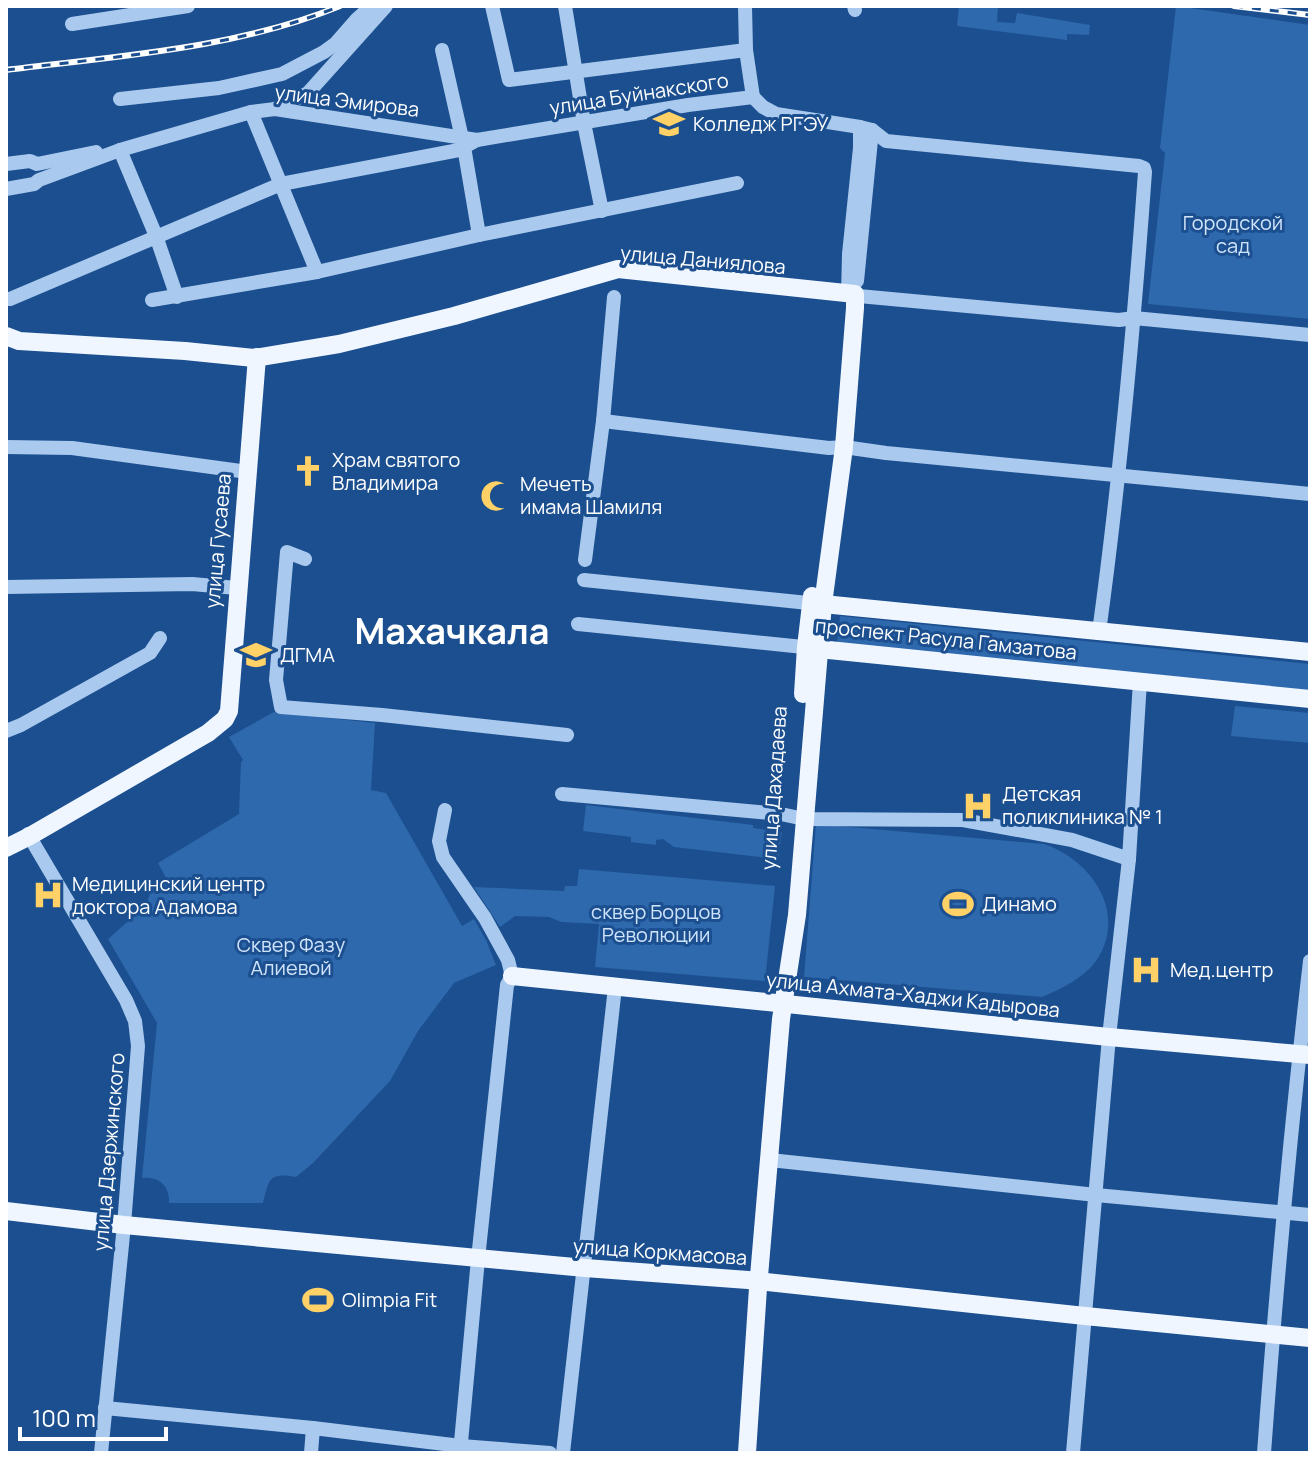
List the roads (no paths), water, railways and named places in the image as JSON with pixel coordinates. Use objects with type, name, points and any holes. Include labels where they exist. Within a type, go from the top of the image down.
[{"type":"main road","name":"улица Даниялова","points":[[6,339],[255,359],[340,346],[617,272],[851,295]]},
{"type":"main road","name":"улица Дахадаева","points":[[747,1453],[763,1160],[799,818],[802,732],[816,604],[845,448],[851,295]]},
{"type":"main road","name":"улица Гусаева","points":[[29,835],[204,733],[215,724],[228,705],[255,359]]},
{"type":"main road","name":"улица Гусаева","points":[[29,835],[208,733],[225,719],[230,706],[236,588]]},
{"type":"main road","name":"проспект Расула Гамзатова","points":[[816,604],[1310,652]]},
{"type":"main road","name":"проспект Расула Гамзатова","points":[[812,648],[1310,699]]},
{"type":"main road","points":[[6,846],[29,835]]},
{"type":"main road","name":"улица Ахмата-Хаджи Кадырова","points":[[512,976],[1305,1055]]},
{"type":"main road","name":"улица Дахадаева","points":[[734,1453],[746,1287],[754,1281],[770,1160],[778,1003]]},
{"type":"main road","name":"улица Коркмасова","points":[[6,1211],[124,1225],[754,1281],[1310,1338]]},
{"type":"street","points":[[72,24],[188,6]]},
{"type":"street","points":[[120,99],[219,88],[282,74],[335,44],[366,11],[386,6]]},
{"type":"street","points":[[275,109],[308,93],[386,6]]},
{"type":"street","points":[[492,6],[509,80],[746,50]]},
{"type":"street","points":[[568,6],[575,71],[602,211]]},
{"type":"street","points":[[745,6],[746,50],[753,97]]},
{"type":"street","points":[[442,50],[467,141],[479,235]]},
{"type":"street","name":"улица Буйнакского","points":[[6,299],[281,184],[459,150],[467,141],[753,97],[776,114],[866,129],[886,141],[1144,168],[1134,318]]},
{"type":"street","name":"улица Эмирова","points":[[6,189],[34,184],[120,150],[251,112],[275,109],[467,141]]},
{"type":"street","points":[[251,112],[317,272]]},
{"type":"street","name":"улица Дахадаева","points":[[851,295],[866,129]]},
{"type":"street","points":[[120,150],[156,236],[177,297]]},
{"type":"street","name":"улица Эмирова","points":[[6,164],[30,161],[37,164],[120,150]]},
{"type":"street","points":[[37,164],[41,175],[39,180]]},
{"type":"street","points":[[152,300],[317,272],[479,235],[737,183]]},
{"type":"street","name":"улица Даниялова","points":[[851,295],[1310,335]]},
{"type":"street","points":[[585,560],[603,421],[614,297]]},
{"type":"street","points":[[1099,632],[1120,474],[1134,318]]},
{"type":"street","points":[[603,421],[829,448],[1310,494]]},
{"type":"street","points":[[6,447],[72,448],[247,472]]},
{"type":"street","points":[[305,559],[287,552],[276,680],[281,707],[567,735]]},
{"type":"street","name":"проспект Расула Гамзатова","points":[[584,580],[816,604]]},
{"type":"street","points":[[6,587],[192,584],[236,588]]},
{"type":"street","name":"проспект Расула Гамзатова","points":[[578,624],[812,648]]},
{"type":"street","points":[[6,731],[150,653],[160,638]]},
{"type":"street","points":[[1073,1453],[1109,1037],[1129,859],[1140,681]]},
{"type":"street","points":[[562,794],[799,818],[963,820],[1072,840],[1129,859]]},
{"type":"street","points":[[445,810],[439,841],[443,857],[485,918],[508,960],[512,976],[507,985],[461,1450]]},
{"type":"street","name":"улица Дзержинского","points":[[29,835],[120,989],[135,1021],[138,1046],[101,1453]]},
{"type":"street","points":[[1264,1453],[1285,1213],[1305,1055],[1310,961]]},
{"type":"street","points":[[563,1453],[615,987]]},
{"type":"street","points":[[770,1160],[1310,1215]]},
{"type":"street","points":[[105,1408],[313,1428],[461,1450],[550,1453]]},
{"type":"street","points":[[311,1453],[313,1428]]},
{"type":"railway","points":[[6,70],[218,41],[300,21],[340,6]]},
{"type":"railway","points":[[1234,6],[1310,15]]},
{"type":"place","name":"Колледж РГЭУ","points":[[669,124]]},
{"type":"place","name":"Храм святого Владимира","points":[[308,471]]},
{"type":"place","name":"Мечеть имама Шамиля","points":[[496,496]]},
{"type":"place","name":"ДГМА","points":[[256,655]]},
{"type":"place","name":"Детская поликлиника № 1","points":[[978,806]]},
{"type":"place","name":"Медицинский центр доктора Адамова","points":[[48,895]]},
{"type":"place","name":"Динамо","points":[[958,904]]},
{"type":"place","name":"Мед.центр","points":[[1146,970]]},
{"type":"place","name":"Olimpia Fit","points":[[318,1300]]},
{"type":"district","name":"Махачкала","points":[[452,631]]},
{"type":"park label","name":"Городской сад","points":[[1233,234]]},
{"type":"park label","name":"сквер Борцов Революции","points":[[656,924]]},
{"type":"park label","name":"Сквер Фазу Алиевой","points":[[291,956]]}]
